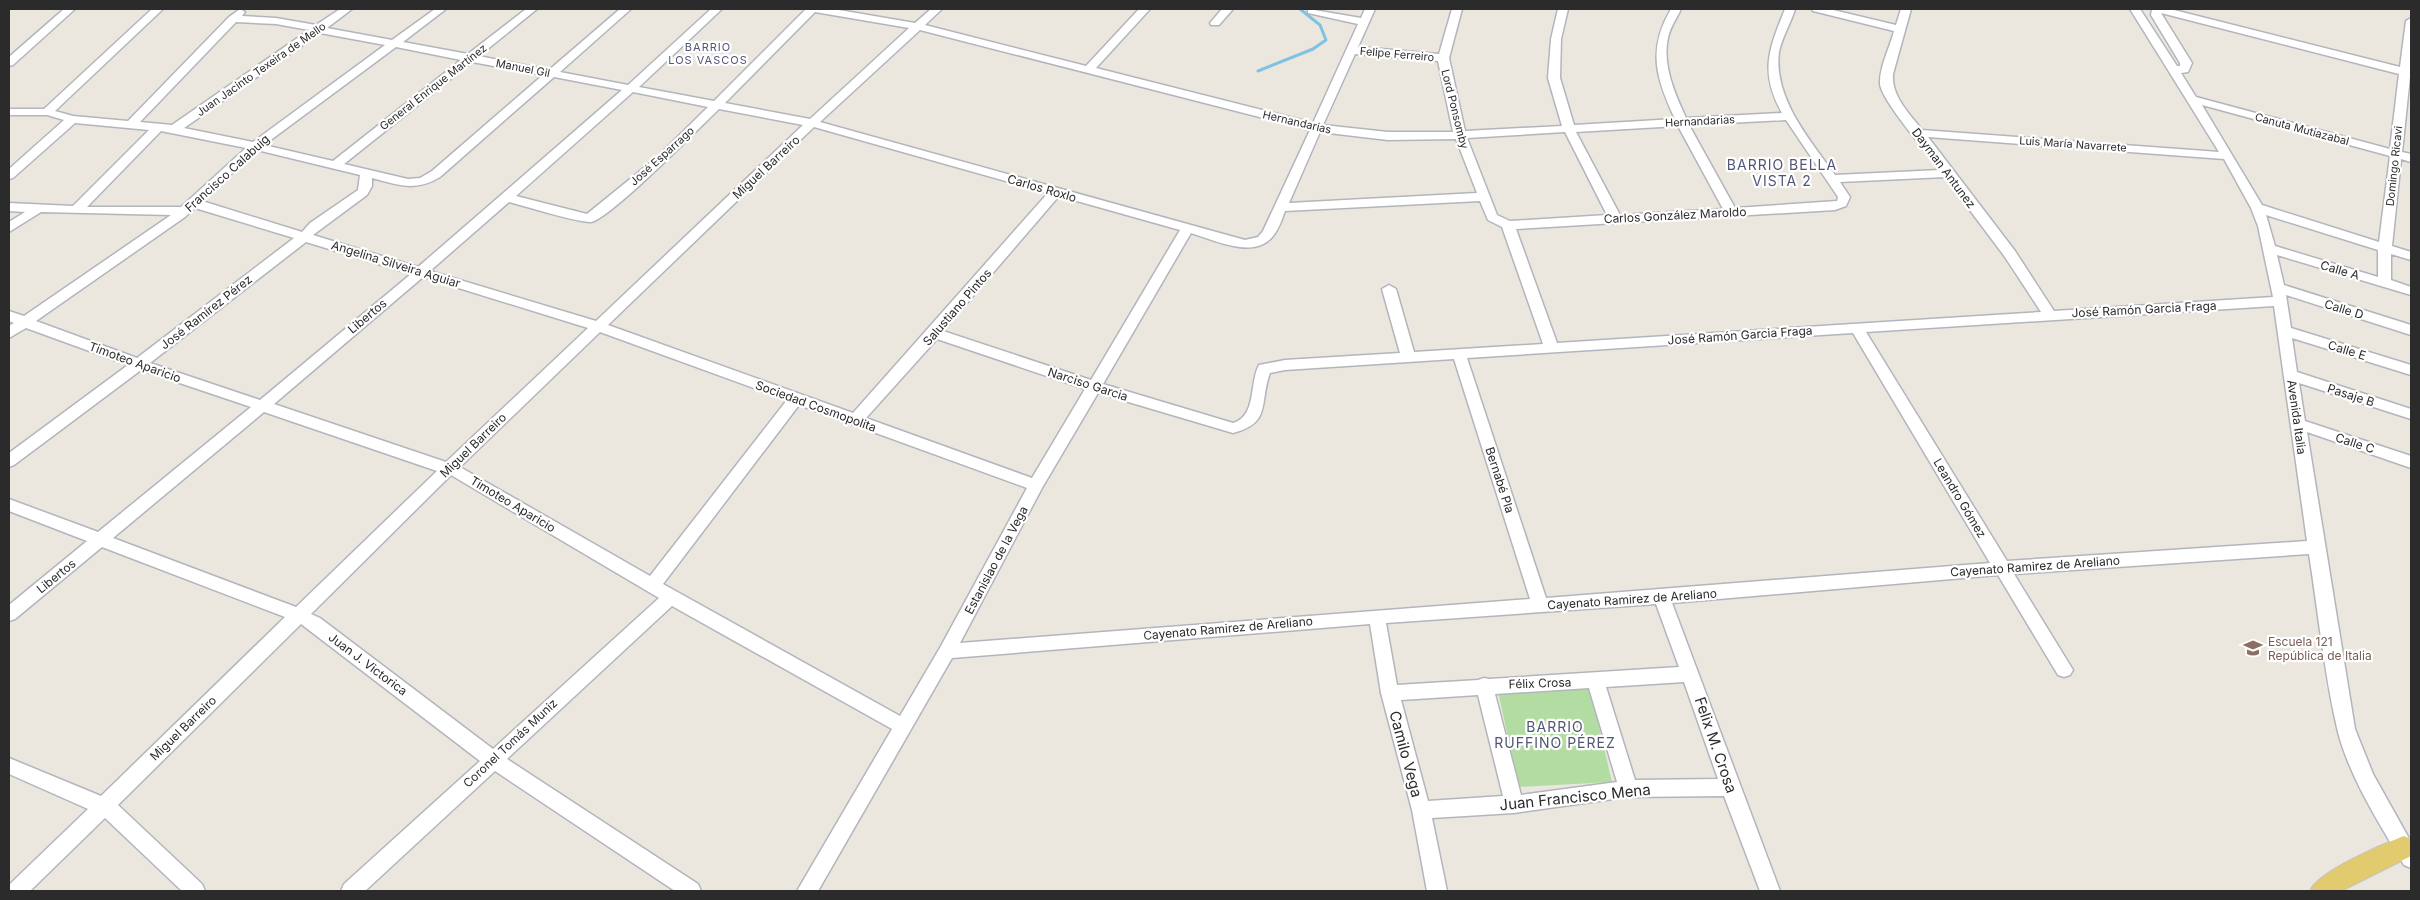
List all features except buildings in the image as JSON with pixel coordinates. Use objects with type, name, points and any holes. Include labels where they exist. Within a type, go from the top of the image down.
[{"type":"main road","points":[[2322,891],[2337,880],[2407,853]]},
{"type":"street","points":[[9,63],[70,9]]},
{"type":"street","points":[[47,112],[158,9]]},
{"type":"street","points":[[132,124],[243,9]]},
{"type":"street","name":"Juan Jacinto Texeira de Mello","points":[[174,129],[348,9]]},
{"type":"street","name":"Francisco Calabuig","points":[[9,333],[189,207],[255,146],[441,9]]},
{"type":"street","name":"General Enrique Martínez","points":[[334,166],[532,9]]},
{"type":"street","points":[[9,112],[47,112],[72,119],[174,129],[255,146],[408,183],[423,182],[436,174],[626,9]]},
{"type":"street","name":"Libertos","points":[[9,614],[262,406],[508,198],[717,9]]},
{"type":"street","name":"José Esparrago","points":[[508,198],[582,218],[595,216],[660,161],[812,9]]},
{"type":"street","name":"Hernandarias","points":[[817,9],[919,27],[1317,128],[1385,137],[1460,135],[1788,116]]},
{"type":"street","name":"Miguel Barreiro","points":[[17,891],[298,615],[597,326],[812,123],[937,9]]},
{"type":"street","points":[[1089,69],[1145,9]]},
{"type":"street","points":[[1215,23],[1228,9]]},
{"type":"street","points":[[1370,9],[1282,207],[1482,197]]},
{"type":"street","name":"Lord Ponsomby","points":[[1457,9],[1443,58],[1460,135],[1482,197],[1492,218],[1508,225]]},
{"type":"street","points":[[1563,9],[1556,38],[1554,78],[1569,129],[1615,218]]},
{"type":"street","points":[[1676,9],[1662,39],[1662,58],[1671,99],[1731,212]]},
{"type":"street","points":[[1790,9],[1774,53],[1773,72],[1788,116],[1833,179],[1947,173]]},
{"type":"street","points":[[1817,9],[1899,29]]},
{"type":"street","name":"Dayman Antunez","points":[[1906,9],[1887,74],[1886,84],[1891,97],[2010,254],[2050,315]]},
{"type":"street","name":"Avenida Italia","points":[[2135,9],[2228,156],[2257,208],[2270,249],[2284,330],[2316,547],[2346,729],[2354,754],[2407,853]]},
{"type":"street","points":[[2174,70],[2184,70],[2186,63],[2156,15],[2156,11],[2159,9],[2405,72]]},
{"type":"street","points":[[1312,11],[1364,22]]},
{"type":"street","name":"Manuel Gil","points":[[233,19],[264,20],[317,29],[812,123]]},
{"type":"street","name":"Domingo Ricavi","points":[[2384,283],[2385,248],[2411,20]]},
{"type":"street","name":"Felipe Ferreiro","points":[[1352,50],[1443,58]]},
{"type":"street","name":"Canuta Mutiazabal","points":[[2192,99],[2411,158]]},
{"type":"street","points":[[9,175],[72,119]]},
{"type":"street","name":"Carlos Roxlo","points":[[812,123],[1245,244],[1262,240],[1269,233],[1282,207]]},
{"type":"street","points":[[76,210],[159,127]]},
{"type":"street","name":"Luis María Navarrete","points":[[1917,133],[2228,156]]},
{"type":"street","name":"José Ramírez Pérez","points":[[9,461],[139,364],[305,236],[314,226],[363,192],[366,186],[366,173]]},
{"type":"street","name":"Carlos González Maroldo","points":[[1508,225],[1835,206],[1842,203],[1844,197],[1833,179]]},
{"type":"street","name":"Salustiano Pintos","points":[[855,420],[934,333],[1056,192]]},
{"type":"street","name":"Angelina Silveira Aguiar","points":[[9,207],[76,210],[189,207],[305,236],[597,326]]},
{"type":"street","points":[[9,228],[39,208]]},
{"type":"street","points":[[2257,208],[2411,256]]},
{"type":"street","points":[[1508,225],[1552,348]]},
{"type":"street","name":"Estanislao de la Vega","points":[[807,891],[947,651],[1036,485],[1187,229]]},
{"type":"street","name":"Calle A","points":[[2270,249],[2411,291]]},
{"type":"street","points":[[1389,289],[1408,357]]},
{"type":"street","name":"José Ramón Garcia Fraga","points":[[1243,426],[1253,417],[1261,375],[1264,369],[1270,367],[2050,315],[2278,295]]},
{"type":"street","name":"Calle D","points":[[2278,295],[2411,330]]},
{"type":"street","name":"Timoteo Aparicio","points":[[9,316],[139,364],[461,473],[671,597],[904,727]]},
{"type":"street","name":"Sociedad Cosmopolita","points":[[597,326],[1036,485]]},
{"type":"street","name":"Leandro Gómez","points":[[1856,327],[2064,670]]},
{"type":"street","name":"Calle E","points":[[2284,330],[2411,370]]},
{"type":"street","name":"Narciso Garcia","points":[[934,333],[1093,386],[1222,425],[1243,426]]},
{"type":"street","name":"Bernabé Pla","points":[[1459,354],[1540,606]]},
{"type":"street","name":"Pasaje B","points":[[2291,375],[2411,414]]},
{"type":"street","points":[[652,586],[796,399]]},
{"type":"street","name":"Calle C","points":[[2298,424],[2411,462]]},
{"type":"street","name":"Juan J. Victorica","points":[[9,505],[298,615],[314,623],[492,759],[691,891]]},
{"type":"street","name":"Cayenato Ramirez de Areliano","points":[[947,651],[1377,616],[1662,598],[2003,568],[2316,547]]},
{"type":"street","name":"Coronel Tomás Muniz","points":[[351,891],[492,759],[671,597]]},
{"type":"street","name":"Felix M. Crosa","points":[[1662,598],[1691,674],[1730,787],[1770,891]]},
{"type":"street","name":"Camilo Vega","points":[[1377,616],[1390,693],[1421,810],[1437,891]]},
{"type":"street","name":"Félix Crosa","points":[[1390,693],[1484,685],[1596,681],[1691,674]]},
{"type":"street","points":[[1596,681],[1628,789]]},
{"type":"street","points":[[1484,685],[1514,804]]},
{"type":"street","points":[[9,766],[104,806],[117,815],[195,891]]},
{"type":"street","name":"Juan Francisco Mena","points":[[1421,810],[1514,804],[1628,789],[1730,787]]},
{"type":"green space","points":[[1590,688],[1612,782],[1519,787],[1498,692]]},
{"type":"waterway","points":[[1258,71],[1313,49],[1326,40],[1320,25],[1300,9]]},
{"type":"place","name":"Escuela 121 República de Italia","points":[[2253,648]]},
{"type":"district","name":"BARRIO LOS VASCOS","points":[[708,53]]},
{"type":"district","name":"BARRIO BELLA VISTA 2","points":[[1782,172]]},
{"type":"district","name":"BARRIO RUFFINO PÉREZ","points":[[1555,734]]}]
